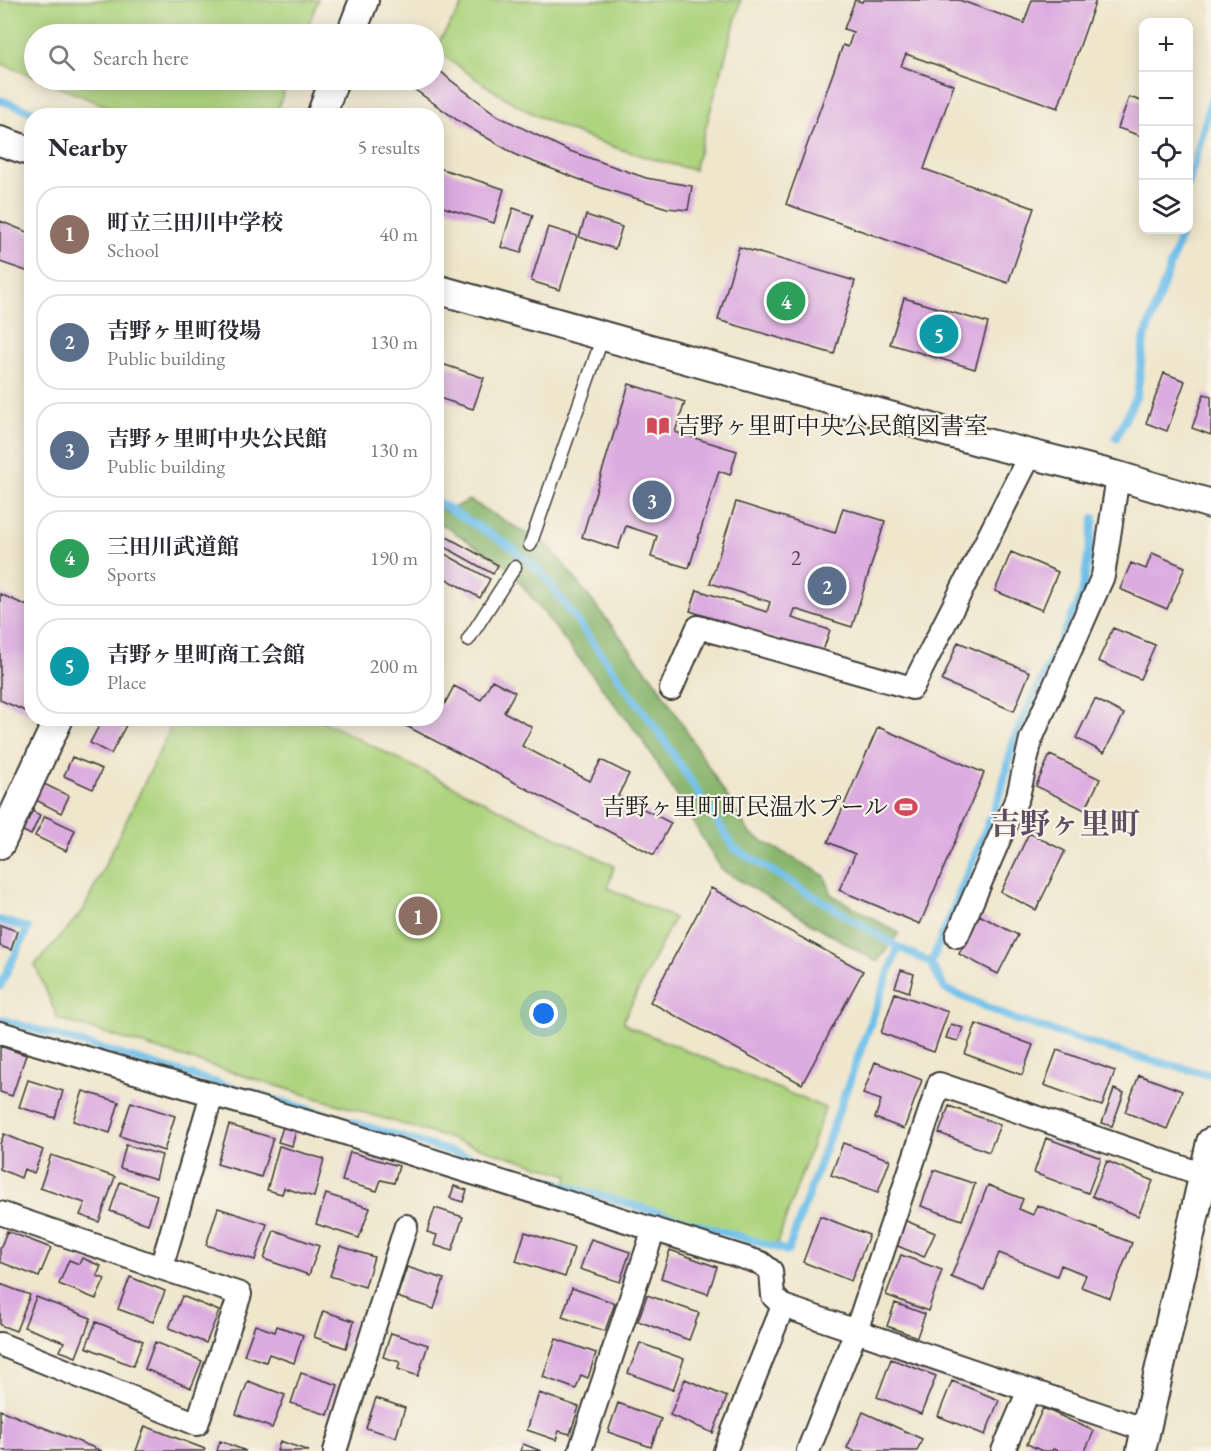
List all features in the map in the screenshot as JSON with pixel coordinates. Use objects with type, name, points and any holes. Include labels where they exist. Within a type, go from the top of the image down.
[{"type":"street","points":[[355,24],[364,0]]},
{"type":"street","points":[[324,108],[330,90]]},
{"type":"street","points":[[0,141],[24,149]]},
{"type":"street","points":[[444,291],[982,442],[1118,476],[1211,504]]},
{"type":"street","points":[[671,689],[698,627],[912,688],[1031,453]]},
{"type":"street","points":[[957,936],[1018,796],[1031,739],[1103,576],[1118,476]]},
{"type":"street","points":[[0,844],[55,726]]},
{"type":"street","points":[[0,1033],[335,1130],[761,1263],[771,1271],[773,1296],[783,1306],[1029,1390],[1143,1441],[1211,1142]]},
{"type":"street","points":[[808,1451],[856,1331],[939,1084],[1204,1175]]},
{"type":"street","points":[[160,1268],[212,1094]]},
{"type":"street","points":[[0,1213],[240,1294],[197,1424],[0,1344]]},
{"type":"street","points":[[335,1451],[406,1226]]},
{"type":"street","points":[[580,1451],[654,1229]]},
{"type":"street","points":[[725,1451],[783,1306]]},
{"type":"street","points":[[1003,1451],[1029,1390]]},
{"type":"lane","points":[[530,545],[603,336]]},
{"type":"lane","points":[[468,640],[515,567]]},
{"type":"green space","points":[[0,0],[318,0],[309,24],[24,24],[24,73],[0,63]]},
{"type":"green space","points":[[466,0],[741,0],[694,170],[608,145],[526,110],[444,56],[444,34]]},
{"type":"green space","points":[[66,90],[284,90],[278,108],[111,108]]},
{"type":"green space","points":[[469,500],[550,547],[658,685],[750,834],[825,876],[832,895],[899,933],[877,962],[722,870],[642,739],[508,567],[444,526],[445,512]]},
{"type":"green space","points":[[172,726],[332,726],[614,866],[608,888],[674,918],[623,1021],[630,1027],[825,1108],[776,1246],[566,1183],[569,1175],[58,1019],[35,965],[83,911]]},
{"type":"building","points":[[855,0],[862,2],[863,0],[959,0],[1024,23],[1032,0],[1096,0],[1058,108],[906,54],[901,66],[954,85],[924,169],[1034,208],[1008,283],[786,204],[843,45],[848,47],[853,32],[844,29]]},
{"type":"building","points":[[444,74],[498,116],[567,150],[646,178],[692,186],[688,210],[667,208],[602,188],[518,156],[460,122],[444,111],[444,108],[440,108],[415,90],[444,90]]},
{"type":"building","points":[[1129,97],[1139,100],[1139,135],[1118,128]]},
{"type":"building","points":[[444,170],[504,189],[494,223],[444,207]]},
{"type":"building","points":[[513,208],[533,215],[521,253],[501,247]]},
{"type":"building","points":[[586,215],[622,227],[615,249],[579,237]]},
{"type":"building","points":[[0,221],[24,231],[24,270],[0,262]]},
{"type":"building","points":[[548,227],[577,236],[560,290],[531,281]]},
{"type":"building","points":[[739,247],[855,281],[834,354],[718,320]]},
{"type":"building","points":[[904,298],[988,323],[975,369],[890,344]]},
{"type":"building","points":[[444,365],[484,378],[473,409],[444,400]]},
{"type":"building","points":[[1164,373],[1185,381],[1167,431],[1146,423]]},
{"type":"building","points":[[629,384],[685,402],[675,432],[737,451],[730,475],[719,471],[689,568],[651,557],[657,536],[626,526],[618,549],[582,537]]},
{"type":"building","points":[[1204,394],[1211,396],[1211,435],[1192,428]]},
{"type":"building","points":[[736,502],[835,533],[843,508],[885,521],[852,627],[795,609],[792,618],[830,630],[822,654],[690,611],[697,590],[767,612],[770,602],[710,583]]},
{"type":"building","points":[[444,535],[498,565],[493,574],[444,546]]},
{"type":"building","points":[[1011,552],[1058,572],[1042,610],[995,591]]},
{"type":"building","points":[[444,553],[490,579],[480,598],[444,578]]},
{"type":"building","points":[[1152,553],[1185,567],[1167,609],[1120,589],[1131,563],[1146,569]]},
{"type":"building","points":[[0,594],[24,604],[24,710],[0,700]]},
{"type":"building","points":[[1113,628],[1155,645],[1140,679],[1098,661]]},
{"type":"building","points":[[958,642],[1030,672],[1014,711],[942,681]]},
{"type":"building","points":[[492,680],[515,692],[504,712],[532,727],[522,746],[590,781],[601,760],[629,774],[618,796],[671,823],[654,855],[406,726],[444,726],[444,705],[454,686],[481,700]]},
{"type":"building","points":[[1095,699],[1124,714],[1104,753],[1076,738]]},
{"type":"building","points":[[99,726],[125,726],[111,754],[90,743]]},
{"type":"building","name":"吉野ヶ里町町民温水プール","points":[[878,727],[984,773],[920,924],[839,890],[855,854],[828,842]]},
{"type":"building","points":[[1050,755],[1100,779],[1085,810],[1036,786]]},
{"type":"building","points":[[72,757],[102,769],[93,789],[64,776]]},
{"type":"building","points":[[42,783],[69,796],[61,813],[34,799]]},
{"type":"building","points":[[30,810],[40,815],[31,835],[21,830]]},
{"type":"building","points":[[45,816],[75,830],[66,851],[35,836]]},
{"type":"building","points":[[1029,833],[1065,851],[1036,910],[1001,892]]},
{"type":"building","points":[[711,888],[863,971],[802,1084],[650,1002]]},
{"type":"building","points":[[979,915],[1018,935],[998,974],[959,954]]},
{"type":"building","points":[[0,925],[17,931],[11,950],[0,946]]},
{"type":"building","points":[[901,970],[914,974],[909,992],[895,987]]},
{"type":"building","points":[[895,993],[948,1012],[934,1052],[881,1033]]},
{"type":"building","points":[[951,1024],[963,1028],[958,1041],[946,1038]]},
{"type":"building","points":[[976,1024],[1033,1045],[1022,1075],[965,1054]]},
{"type":"building","points":[[0,1046],[26,1055],[12,1096],[0,1092]]},
{"type":"building","points":[[1057,1050],[1115,1071],[1102,1106],[1044,1085]]},
{"type":"building","points":[[875,1062],[922,1080],[904,1129],[875,1118],[881,1100],[863,1094]]},
{"type":"building","points":[[1139,1075],[1182,1091],[1167,1129],[1125,1112]]},
{"type":"building","points":[[28,1080],[63,1091],[55,1118],[19,1107]]},
{"type":"building","points":[[1114,1089],[1124,1093],[1112,1126],[1102,1123]]},
{"type":"building","points":[[83,1091],[119,1102],[110,1133],[73,1121]]},
{"type":"building","points":[[131,1102],[175,1116],[164,1151],[120,1136]]},
{"type":"building","points":[[949,1106],[1000,1125],[989,1152],[939,1133]]},
{"type":"building","points":[[229,1125],[273,1138],[261,1177],[217,1164]]},
{"type":"building","points":[[283,1127],[296,1131],[292,1146],[278,1142]]},
{"type":"building","points":[[4,1134],[43,1150],[34,1173],[24,1169],[21,1178],[0,1169],[0,1144]]},
{"type":"building","points":[[1046,1138],[1101,1158],[1088,1193],[1034,1173]]},
{"type":"building","points":[[843,1143],[890,1160],[878,1192],[831,1175]]},
{"type":"building","points":[[126,1145],[162,1155],[156,1179],[120,1168]]},
{"type":"building","points":[[279,1146],[324,1159],[314,1197],[284,1188],[282,1194],[267,1190]]},
{"type":"building","points":[[350,1152],[399,1166],[394,1183],[381,1180],[377,1191],[342,1181]]},
{"type":"building","points":[[51,1155],[115,1177],[99,1222],[80,1215],[85,1203],[40,1188]]},
{"type":"building","points":[[1107,1161],[1153,1181],[1138,1216],[1092,1196]]},
{"type":"building","points":[[934,1170],[975,1184],[962,1220],[921,1206]]},
{"type":"building","points":[[120,1182],[157,1195],[148,1224],[110,1211]]},
{"type":"building","points":[[988,1185],[1023,1199],[1019,1209],[1033,1215],[1037,1205],[1132,1243],[1110,1298],[1081,1287],[1086,1275],[1061,1265],[1057,1276],[999,1253],[984,1290],[951,1277]]},
{"type":"building","points":[[454,1186],[467,1190],[463,1202],[450,1198]]},
{"type":"building","points":[[326,1194],[370,1208],[359,1238],[316,1224]]},
{"type":"building","points":[[218,1208],[267,1224],[255,1260],[206,1245]]},
{"type":"building","points":[[435,1208],[463,1217],[452,1251],[434,1245],[437,1235],[427,1232]]},
{"type":"building","points":[[820,1216],[869,1235],[851,1281],[803,1262]]},
{"type":"building","points":[[904,1220],[935,1233],[924,1257],[893,1244]]},
{"type":"building","points":[[274,1230],[319,1246],[309,1275],[264,1259]]},
{"type":"building","points":[[7,1231],[51,1248],[39,1277],[0,1262],[0,1249]]},
{"type":"building","points":[[525,1232],[574,1248],[565,1277],[516,1261]]},
{"type":"building","points":[[591,1239],[630,1252],[620,1282],[580,1269]]},
{"type":"building","points":[[340,1246],[374,1257],[365,1287],[330,1276]]},
{"type":"building","points":[[670,1250],[717,1267],[708,1294],[661,1278]]},
{"type":"building","points":[[901,1255],[942,1270],[928,1311],[886,1295]]},
{"type":"building","points":[[82,1258],[101,1266],[97,1276],[105,1279],[96,1299],[59,1284],[69,1260],[79,1264]]},
{"type":"building","points":[[407,1267],[444,1279],[434,1309],[397,1297]]},
{"type":"building","points":[[130,1277],[165,1291],[153,1322],[118,1309]]},
{"type":"building","points":[[0,1284],[30,1295],[16,1331],[0,1325]]},
{"type":"building","points":[[572,1288],[615,1303],[605,1331],[562,1317]]},
{"type":"building","points":[[647,1295],[699,1313],[689,1340],[638,1321]]},
{"type":"building","points":[[182,1296],[219,1311],[206,1343],[169,1328]]},
{"type":"building","points":[[36,1297],[91,1318],[76,1357],[60,1351],[64,1342],[24,1327]]},
{"type":"building","points":[[895,1303],[925,1314],[917,1337],[887,1326]]},
{"type":"building","points":[[323,1311],[354,1321],[346,1348],[314,1337]]},
{"type":"building","points":[[96,1322],[143,1341],[133,1366],[86,1347]]},
{"type":"building","points":[[255,1325],[275,1332],[277,1326],[303,1335],[294,1363],[269,1354],[266,1362],[244,1355]]},
{"type":"building","points":[[391,1333],[428,1345],[418,1376],[398,1369],[400,1362],[383,1357]]},
{"type":"building","points":[[556,1339],[596,1353],[588,1378],[581,1375],[576,1389],[543,1377]]},
{"type":"building","points":[[155,1342],[202,1361],[191,1388],[145,1369]]},
{"type":"building","points":[[640,1343],[684,1359],[673,1390],[628,1373]]},
{"type":"building","points":[[891,1359],[936,1376],[921,1414],[877,1397]]},
{"type":"building","points":[[301,1373],[338,1385],[328,1415],[291,1403]]},
{"type":"building","points":[[685,1379],[727,1397],[713,1433],[670,1415]]},
{"type":"building","points":[[248,1381],[285,1395],[272,1428],[236,1414]]},
{"type":"building","points":[[952,1381],[999,1400],[985,1435],[938,1416]]},
{"type":"building","points":[[539,1393],[579,1407],[570,1434],[559,1431],[556,1440],[527,1430]]},
{"type":"building","points":[[376,1398],[405,1408],[396,1437],[366,1428]]},
{"type":"building","points":[[618,1403],[661,1419],[651,1447],[608,1432]]},
{"type":"building","points":[[1043,1408],[1094,1431],[1085,1451],[1053,1449],[1042,1451],[1027,1444]]},
{"type":"building","points":[[0,1410],[102,1451],[5,1451],[0,1449]]},
{"type":"building","points":[[863,1412],[922,1439],[917,1451],[853,1451],[847,1448]]},
{"type":"building","points":[[145,1426],[205,1449],[204,1451],[136,1451]]},
{"type":"building","points":[[220,1441],[246,1451],[217,1451]]},
{"type":"building","points":[[280,1441],[309,1451],[277,1451]]},
{"type":"building","points":[[523,1444],[541,1451],[520,1451]]},
{"type":"waterway","points":[[0,100],[24,109]]},
{"type":"waterway","points":[[1190,180],[1211,101]]},
{"type":"waterway","points":[[1116,438],[1137,395],[1144,340],[1180,234]]},
{"type":"waterway","points":[[444,506],[510,546],[542,573],[660,734],[734,848],[898,947],[931,963],[945,989],[1014,1019],[1133,1056],[1211,1075]]},
{"type":"waterway","points":[[931,963],[1001,792],[1014,739],[1082,595],[1094,518]]},
{"type":"waterway","points":[[0,920],[28,928],[0,986]]},
{"type":"waterway","points":[[0,1019],[788,1251],[898,947]]},
{"type":"place","name":"三田川武道館","points":[[786,301]]},
{"type":"place","name":"吉野ヶ里町商工会館","points":[[939,334]]},
{"type":"place","name":"吉野ヶ里町中央公民館図書室","points":[[658,426]]},
{"type":"place","name":"吉野ヶ里町中央公民館","points":[[652,500]]},
{"type":"place","name":"吉野ヶ里町役場","points":[[827,586]]},
{"type":"place","name":"吉野ヶ里町町民温水プール","points":[[906,807]]},
{"type":"place","name":"町立三田川中学校","points":[[418,916]]},
{"type":"district","name":"吉野ヶ里町","points":[[1065,824]]}]
